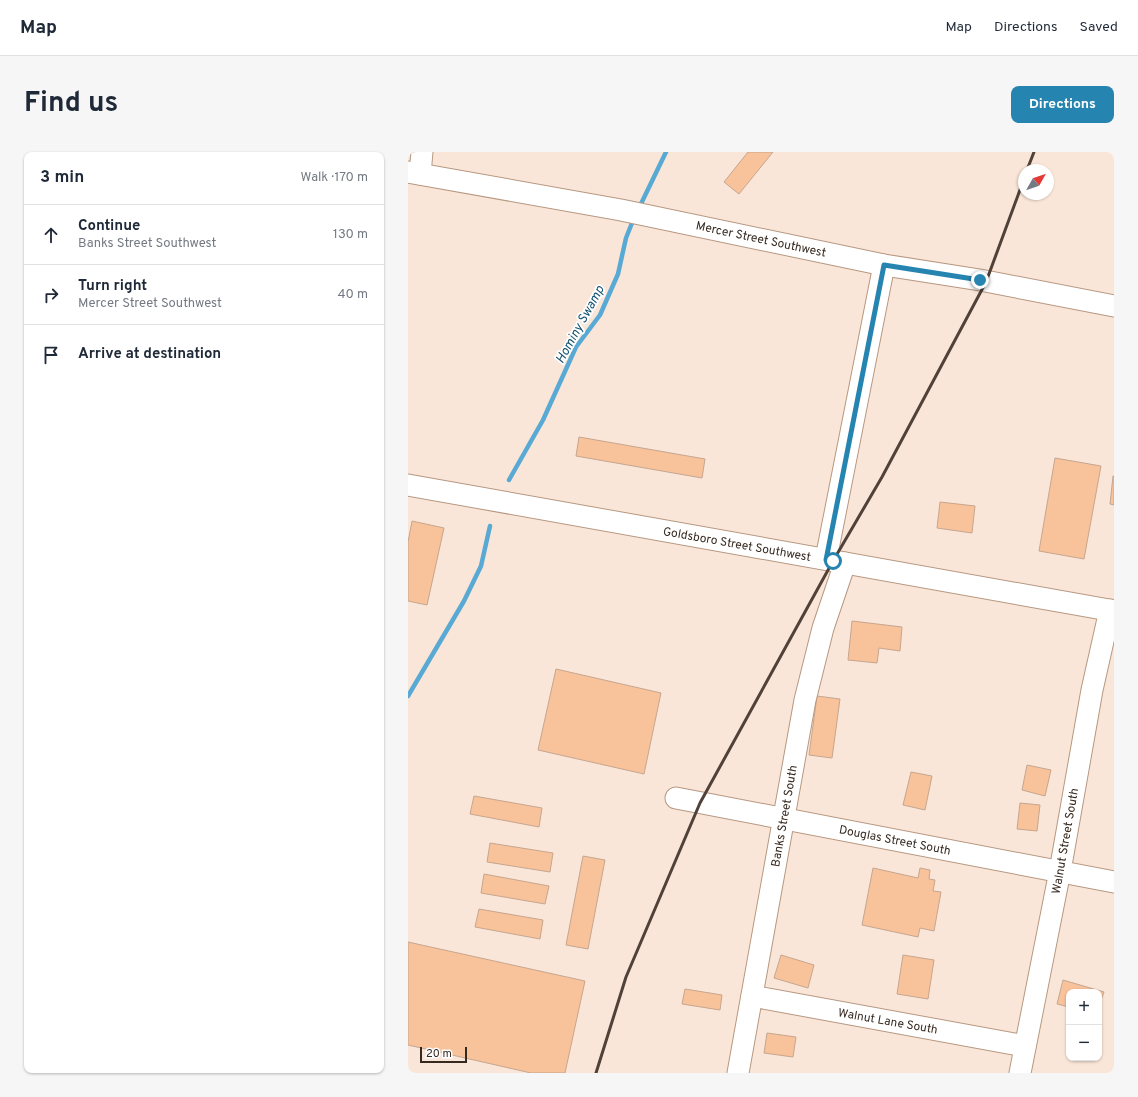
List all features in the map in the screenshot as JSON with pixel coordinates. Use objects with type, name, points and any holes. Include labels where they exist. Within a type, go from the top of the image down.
[{"type":"street","points":[[414,173],[422,152]]},
{"type":"street","name":"Mercer Street Southwest","points":[[414,173],[621,210],[884,265],[980,280],[1114,306]]},
{"type":"street","name":"Banks Street South","points":[[738,1073],[783,819],[815,655],[836,561],[884,265]]},
{"type":"street","name":"Goldsboro Street Southwest","points":[[408,485],[1112,610]]},
{"type":"street","name":"Walnut Street South","points":[[1020,1073],[1060,871],[1092,690],[1112,610]]},
{"type":"street","name":"Douglas Street South","points":[[676,798],[1114,882]]},
{"type":"street","name":"Walnut Lane South","points":[[752,996],[1025,1046]]},
{"type":"building","points":[[748,152],[773,152],[739,194],[724,182]]},
{"type":"building","points":[[579,437],[705,459],[702,478],[576,456]]},
{"type":"building","points":[[1055,458],[1101,466],[1084,559],[1039,551]]},
{"type":"building","points":[[1114,476],[1114,505],[1110,504]]},
{"type":"building","points":[[940,502],[975,506],[972,533],[937,528]]},
{"type":"building","points":[[412,521],[444,528],[427,605],[408,601],[408,542]]},
{"type":"building","points":[[852,621],[902,627],[900,651],[879,648],[877,663],[848,660]]},
{"type":"building","points":[[556,669],[661,693],[644,774],[538,750]]},
{"type":"building","points":[[817,696],[840,699],[832,758],[809,755]]},
{"type":"building","points":[[1027,765],[1051,770],[1045,796],[1022,790]]},
{"type":"building","points":[[911,772],[932,776],[925,810],[903,805]]},
{"type":"building","points":[[474,796],[542,808],[539,827],[470,814]]},
{"type":"building","points":[[1020,803],[1040,805],[1037,831],[1017,829]]},
{"type":"building","points":[[490,843],[553,853],[550,872],[487,862]]},
{"type":"building","points":[[583,856],[605,860],[588,949],[566,945]]},
{"type":"building","points":[[873,868],[918,878],[920,868],[930,870],[929,879],[935,880],[933,891],[941,892],[934,931],[920,928],[918,937],[862,925]]},
{"type":"building","points":[[484,874],[549,886],[545,904],[481,893]]},
{"type":"building","points":[[479,909],[543,920],[540,939],[475,927]]},
{"type":"building","points":[[408,942],[585,981],[565,1073],[531,1073],[408,1045]]},
{"type":"building","points":[[781,955],[814,965],[808,988],[774,978]]},
{"type":"building","points":[[903,955],[934,960],[928,999],[897,994]]},
{"type":"building","points":[[1063,980],[1094,989],[1066,989],[1066,1006],[1057,1004]]},
{"type":"building","points":[[685,989],[722,995],[720,1010],[682,1004]]},
{"type":"building","points":[[767,1033],[796,1037],[793,1057],[764,1053]]},
{"type":"waterway","name":"Hominy Swamp","points":[[639,208],[666,152]]},
{"type":"waterway","name":"Hominy Swamp","points":[[509,480],[543,420],[576,347],[600,315],[618,274],[626,238],[634,218]]},
{"type":"waterway","name":"Hominy Swamp","points":[[408,696],[464,601],[481,566],[490,526]]},
{"type":"railway","points":[[1029,164],[1034,152]]},
{"type":"railway","points":[[596,1073],[626,977],[700,803],[833,561],[882,477],[986,282],[1018,195]]},
{"type":"route","points":[[833,561],[826,560],[884,265],[980,280]]}]
